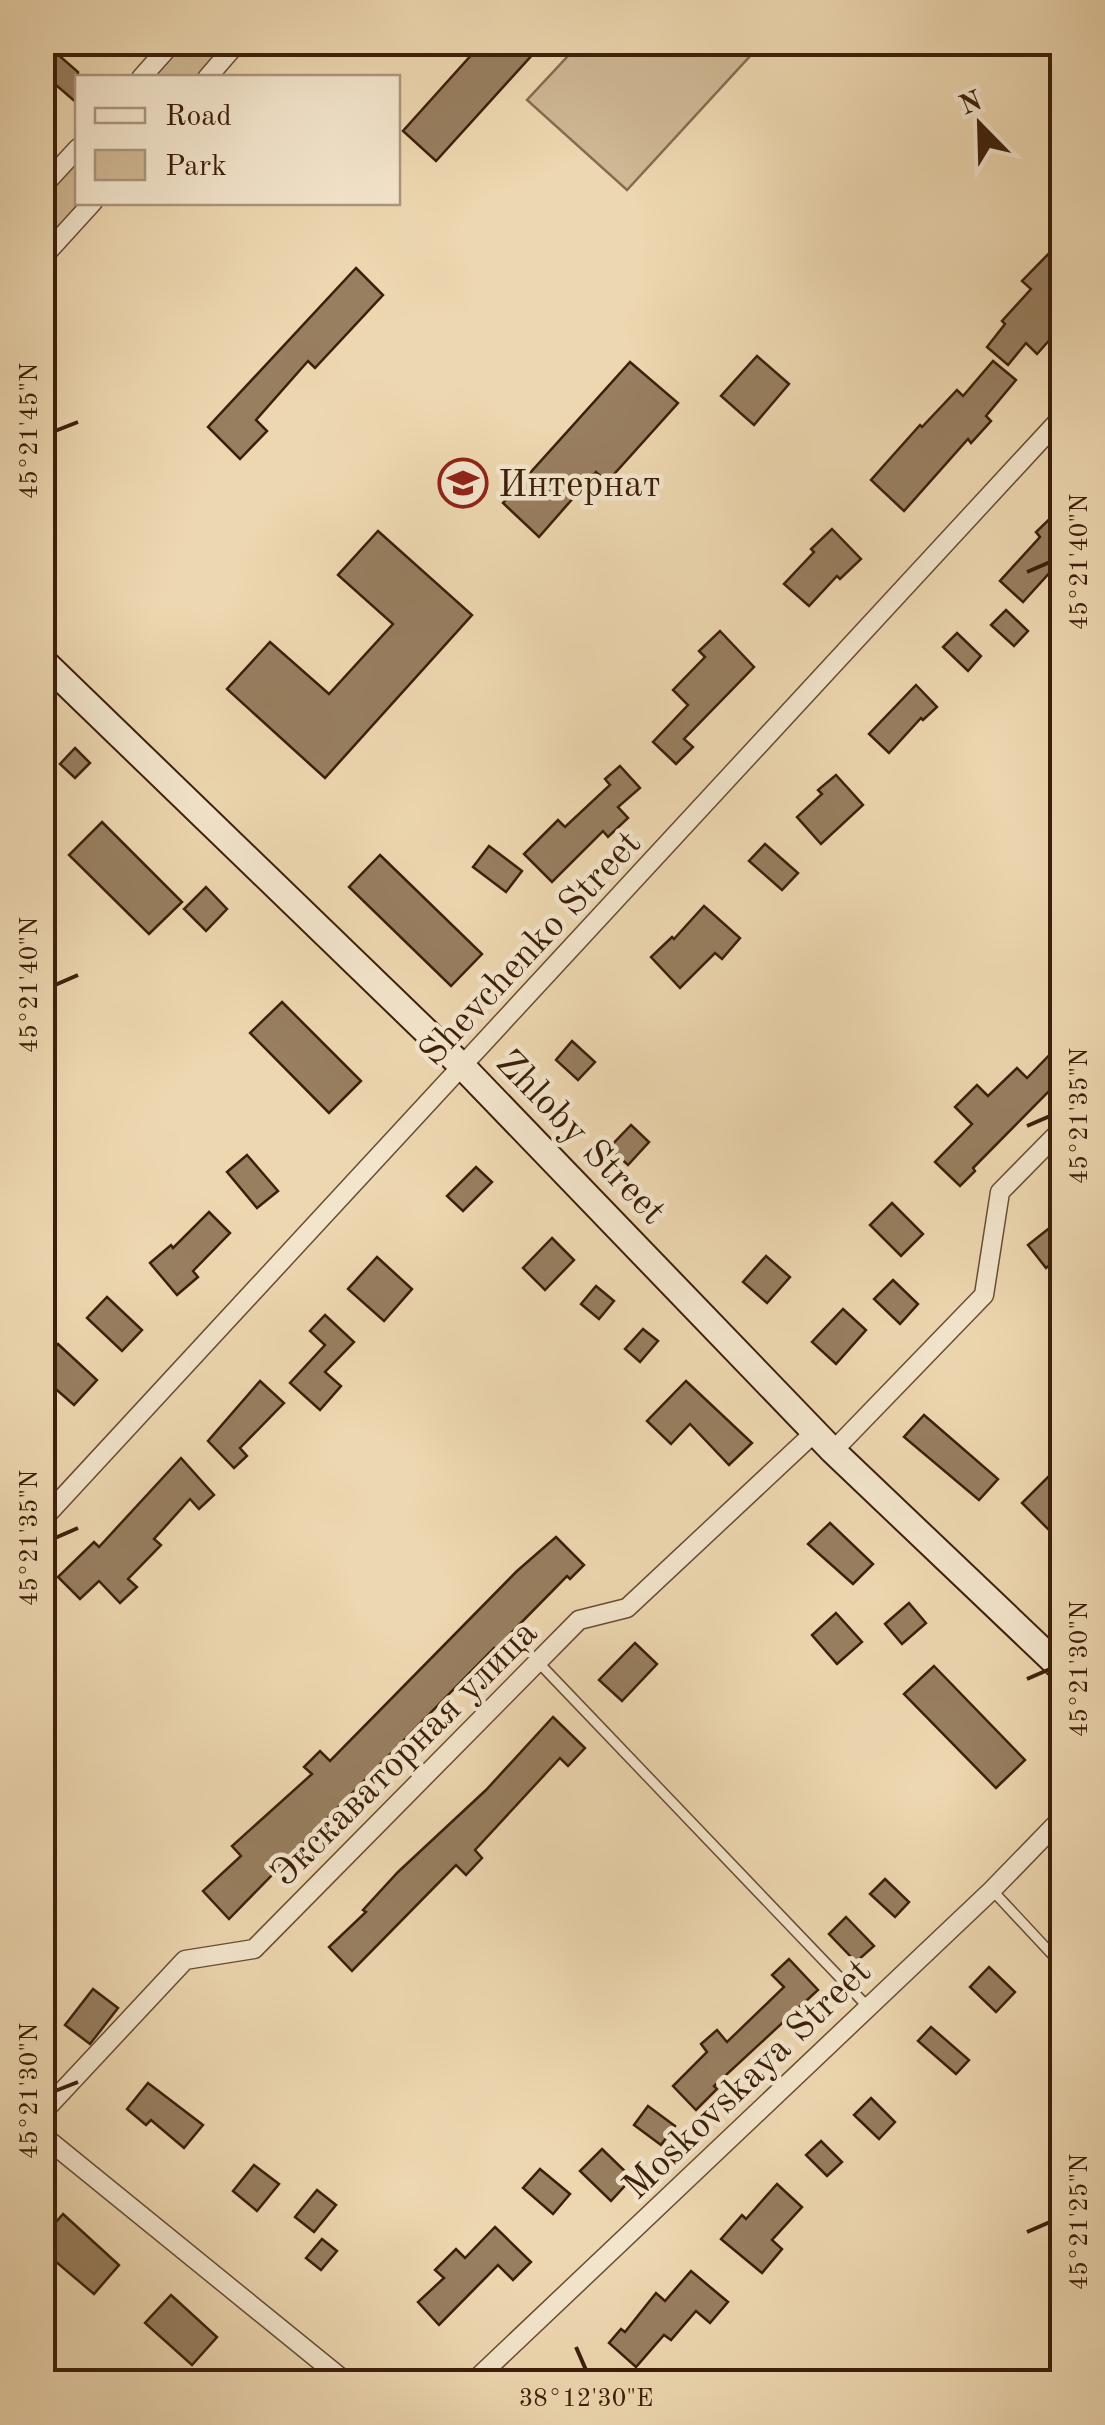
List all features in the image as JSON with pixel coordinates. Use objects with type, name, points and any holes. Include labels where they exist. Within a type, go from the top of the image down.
[{"type":"street","points":[[144,75],[172,42]]},
{"type":"street","points":[[210,75],[238,42]]},
{"type":"street","points":[[42,187],[75,151]]},
{"type":"street","points":[[42,258],[90,205]]},
{"type":"street","name":"Shevchenko Street","points":[[42,1520],[1062,416]]},
{"type":"street","name":"Zhloby Street","points":[[42,660],[464,1067],[824,1441],[1062,1669]]},
{"type":"street","name":"Экскаваторная улица","points":[[42,2113],[185,1960],[254,1949],[579,1620],[628,1608],[824,1441],[984,1295],[1000,1192],[1062,1129]]},
{"type":"street","name":"Moskovskaya Street","points":[[472,2382],[992,1890],[1062,1818]]},
{"type":"street","points":[[42,2136],[346,2382]]},
{"type":"lane","points":[[537,1661],[868,2007]]},
{"type":"lane","points":[[992,1890],[1062,1965]]},
{"type":"green space","points":[[580,42],[762,43],[627,190],[527,100]]},
{"type":"green space","points":[[178,43],[240,43],[211,75],[149,75]]},
{"type":"green space","points":[[75,156],[75,205],[96,205],[43,265],[43,192]]},
{"type":"building","points":[[483,42],[544,42],[436,161],[403,131]]},
{"type":"building","points":[[55,52],[78,72],[75,101],[42,73],[42,66]]},
{"type":"building","points":[[1062,240],[1062,326],[1037,354],[1026,343],[1008,365],[987,347],[1005,324],[1002,321],[1031,289],[1022,281]]},
{"type":"building","points":[[356,268],[383,295],[315,368],[308,361],[256,420],[267,431],[240,459],[208,427]]},
{"type":"building","points":[[757,356],[789,384],[754,425],[721,396]]},
{"type":"building","points":[[993,361],[1016,380],[986,416],[991,421],[971,443],[968,439],[904,511],[871,480],[920,425],[957,390],[963,396]]},
{"type":"building","points":[[630,362],[678,403],[607,482],[596,472],[539,537],[503,503]]},
{"type":"building","points":[[1062,507],[1062,559],[1023,602],[1000,581],[1040,537],[1036,532]]},
{"type":"building","points":[[832,529],[861,559],[840,579],[837,576],[809,606],[784,584]]},
{"type":"building","points":[[378,531],[472,615],[325,778],[227,689],[270,642],[329,694],[393,624],[338,575]]},
{"type":"building","points":[[1006,610],[1028,631],[1014,646],[991,625]]},
{"type":"building","points":[[720,631],[754,667],[684,739],[693,747],[676,764],[653,742],[688,705],[673,690],[705,657],[699,651]]},
{"type":"building","points":[[957,633],[981,656],[968,671],[943,647]]},
{"type":"building","points":[[916,685],[937,707],[921,718],[889,753],[869,734]]},
{"type":"building","points":[[75,748],[90,763],[75,778],[60,764]]},
{"type":"building","points":[[620,766],[640,788],[618,807],[628,818],[608,837],[603,831],[552,882],[524,854],[558,820],[565,827],[610,785],[605,779]]},
{"type":"building","points":[[836,775],[863,805],[821,844],[797,817]]},
{"type":"building","points":[[102,822],[182,902],[149,934],[69,855]]},
{"type":"building","points":[[765,844],[798,873],[782,890],[749,861]]},
{"type":"building","points":[[489,846],[522,871],[506,892],[473,867]]},
{"type":"building","points":[[380,855],[482,954],[451,986],[349,887]]},
{"type":"building","points":[[206,887],[227,909],[206,931],[184,909]]},
{"type":"building","points":[[704,906],[740,938],[722,959],[715,953],[680,988],[651,957]]},
{"type":"building","points":[[282,1002],[361,1081],[329,1113],[250,1033]]},
{"type":"building","points":[[572,1041],[595,1062],[578,1080],[556,1060]]},
{"type":"building","points":[[1062,1042],[1062,1078],[960,1186],[935,1162],[972,1124],[955,1107],[977,1085],[988,1096],[1017,1068],[1027,1078]]},
{"type":"building","points":[[631,1125],[649,1142],[628,1165],[609,1148]]},
{"type":"building","points":[[247,1155],[278,1191],[257,1208],[227,1172]]},
{"type":"building","points":[[476,1167],[492,1182],[463,1211],[447,1196]]},
{"type":"building","points":[[892,1203],[923,1234],[901,1256],[870,1225]]},
{"type":"building","points":[[209,1212],[230,1233],[193,1271],[198,1277],[177,1295],[150,1263],[171,1245],[173,1248]]},
{"type":"building","points":[[1062,1218],[1062,1255],[1046,1268],[1028,1245]]},
{"type":"building","points":[[552,1238],[574,1260],[545,1290],[523,1268]]},
{"type":"building","points":[[766,1256],[790,1277],[767,1303],[743,1282]]},
{"type":"building","points":[[377,1257],[412,1289],[384,1321],[348,1289]]},
{"type":"building","points":[[893,1280],[918,1304],[900,1324],[874,1299]]},
{"type":"building","points":[[596,1286],[614,1301],[599,1319],[581,1304]]},
{"type":"building","points":[[107,1297],[142,1330],[122,1351],[87,1318]]},
{"type":"building","points":[[843,1309],[866,1330],[836,1364],[812,1342]]},
{"type":"building","points":[[325,1315],[354,1342],[325,1372],[341,1386],[320,1410],[290,1383],[325,1345],[310,1331]]},
{"type":"building","points":[[643,1329],[658,1341],[640,1362],[625,1349]]},
{"type":"building","points":[[58,1344],[97,1380],[74,1405],[42,1377],[42,1362]]},
{"type":"building","points":[[260,1381],[284,1403],[240,1448],[247,1456],[234,1468],[208,1441]]},
{"type":"building","points":[[686,1381],[752,1443],[729,1465],[690,1424],[671,1444],[647,1421]]},
{"type":"building","points":[[924,1415],[998,1479],[979,1500],[904,1437]]},
{"type":"building","points":[[181,1458],[214,1495],[199,1509],[190,1499],[154,1539],[161,1545],[128,1579],[137,1587],[120,1603],[99,1581],[80,1599],[58,1577],[94,1542],[99,1547]]},
{"type":"building","points":[[1051,1474],[1062,1485],[1062,1543],[1022,1503]]},
{"type":"building","points":[[830,1523],[873,1564],[853,1584],[808,1544]]},
{"type":"building","points":[[556,1537],[584,1565],[570,1579],[567,1576],[508,1636],[513,1641],[500,1654],[494,1648],[229,1919],[203,1891],[241,1856],[232,1846],[312,1774],[304,1767],[320,1751],[330,1761],[517,1571]]},
{"type":"building","points":[[909,1603],[926,1623],[902,1644],[885,1624]]},
{"type":"building","points":[[836,1613],[862,1642],[837,1664],[812,1635]]},
{"type":"building","points":[[635,1643],[657,1664],[622,1701],[599,1680]]},
{"type":"building","points":[[934,1666],[1025,1760],[996,1788],[904,1694]]},
{"type":"building","points":[[553,1717],[585,1748],[568,1766],[560,1758],[475,1850],[482,1858],[466,1875],[456,1865],[352,1971],[329,1947]]},
{"type":"building","points":[[885,1879],[909,1902],[895,1917],[870,1894]]},
{"type":"building","points":[[846,1917],[874,1946],[856,1962],[829,1934]]},
{"type":"building","points":[[789,1959],[818,1990],[714,2086],[717,2089],[696,2110],[673,2086],[707,2052],[701,2044],[717,2030],[727,2042],[784,1987],[772,1975]]},
{"type":"building","points":[[989,1967],[1015,1992],[996,2012],[970,1987]]},
{"type":"building","points":[[93,1989],[118,2008],[90,2044],[65,2025]]},
{"type":"building","points":[[931,2027],[969,2060],[956,2074],[918,2041]]},
{"type":"building","points":[[148,2083],[203,2125],[184,2148],[151,2120],[146,2125],[127,2109]]},
{"type":"building","points":[[871,2098],[895,2122],[879,2139],[854,2115]]},
{"type":"building","points":[[648,2106],[675,2126],[661,2145],[634,2125]]},
{"type":"building","points":[[821,2141],[842,2162],[827,2176],[806,2155]]},
{"type":"building","points":[[602,2149],[632,2178],[611,2201],[580,2171]]},
{"type":"building","points":[[254,2165],[279,2184],[257,2211],[233,2191]]},
{"type":"building","points":[[540,2169],[570,2194],[553,2214],[523,2188]]},
{"type":"building","points":[[777,2184],[802,2207],[772,2240],[782,2249],[762,2273],[721,2239],[742,2215],[746,2219]]},
{"type":"building","points":[[317,2190],[336,2205],[314,2232],[295,2217]]},
{"type":"building","points":[[63,2214],[119,2265],[94,2294],[42,2250],[42,2238]]},
{"type":"building","points":[[495,2227],[531,2262],[513,2280],[498,2265],[439,2325],[418,2302],[444,2278],[435,2270],[456,2249],[465,2258]]},
{"type":"building","points":[[322,2239],[337,2251],[321,2270],[306,2258]]},
{"type":"building","points":[[691,2271],[728,2302],[710,2323],[696,2311],[671,2340],[664,2335],[636,2367],[609,2343],[621,2329],[625,2332],[656,2293],[665,2301]]},
{"type":"building","points":[[171,2295],[217,2337],[192,2365],[145,2323]]},
{"type":"place","name":"Интернат","points":[[463,483]]}]
